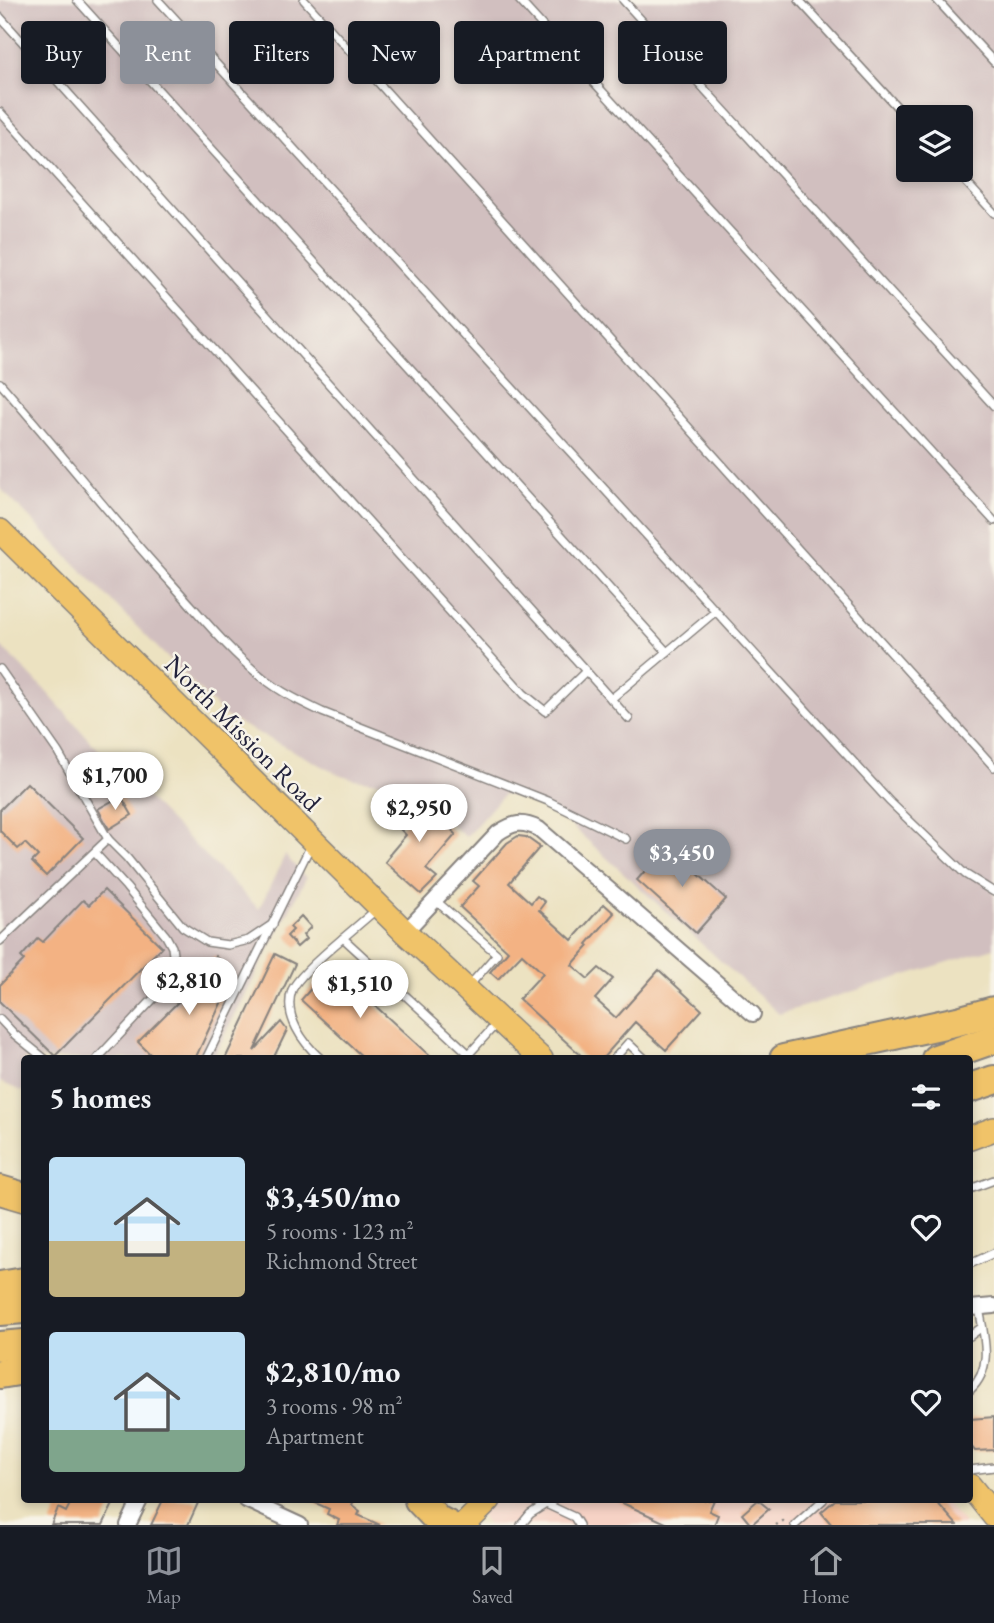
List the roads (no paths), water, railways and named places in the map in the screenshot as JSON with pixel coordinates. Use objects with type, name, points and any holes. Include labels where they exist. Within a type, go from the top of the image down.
[{"type":"highway","points":[[802,1055],[994,1012]]},
{"type":"highway","points":[[948,1055],[994,1039]]},
{"type":"highway","points":[[973,1087],[994,1080]]},
{"type":"highway","points":[[0,1190],[21,1194]]},
{"type":"highway","points":[[0,1286],[21,1282]]},
{"type":"highway","points":[[0,1311],[21,1309]]},
{"type":"highway","points":[[0,1346],[21,1344]]},
{"type":"highway","points":[[0,1374],[21,1370]]},
{"type":"highway","points":[[422,1503],[438,1520],[448,1525]]},
{"type":"main road","name":"North Mission Road","points":[[0,531],[405,932],[537,1055]]},
{"type":"main road","points":[[973,1137],[994,1129]]},
{"type":"main road","points":[[973,1490],[994,1516]]},
{"type":"main road","points":[[464,1525],[486,1503]]},
{"type":"street","points":[[405,932],[498,833],[513,823],[524,822],[539,829],[753,1014]]},
{"type":"street","points":[[128,1525],[139,1503]]},
{"type":"street","points":[[252,1503],[300,1525]]},
{"type":"lane","points":[[77,0],[667,652]]},
{"type":"lane","points":[[159,0],[889,801],[965,874],[994,892]]},
{"type":"lane","points":[[304,0],[994,767]]},
{"type":"lane","points":[[519,0],[994,521]]},
{"type":"lane","points":[[623,0],[994,406]]},
{"type":"lane","points":[[799,0],[896,106]]},
{"type":"lane","points":[[937,0],[994,62]]},
{"type":"lane","points":[[0,17],[629,719]]},
{"type":"lane","points":[[0,112],[524,694],[545,711],[586,671]]},
{"type":"lane","points":[[966,182],[994,213]]},
{"type":"lane","points":[[0,383],[71,464],[113,519],[239,658],[264,679],[322,712],[548,801],[626,839]]},
{"type":"lane","points":[[611,699],[716,611]]},
{"type":"lane","points":[[0,669],[58,752],[108,839],[127,858],[183,927],[194,936],[214,944],[236,944],[256,937],[273,924]]},
{"type":"lane","points":[[0,941],[108,839]]},
{"type":"lane","points":[[208,1055],[313,841]]},
{"type":"lane","points":[[95,853],[166,936],[172,947],[174,963],[168,983],[101,1055]]},
{"type":"lane","points":[[435,900],[497,954],[466,989]]},
{"type":"lane","points":[[317,1055],[299,1035],[290,1002],[293,988],[320,958],[380,906]]},
{"type":"lane","points":[[342,938],[466,1055]]},
{"type":"lane","points":[[0,1019],[13,1034],[40,1055]]},
{"type":"lane","points":[[468,1055],[500,1020]]},
{"type":"lane","points":[[618,1055],[628,1043],[641,1055]]},
{"type":"lane","points":[[973,1188],[994,1180]]},
{"type":"lane","points":[[973,1264],[994,1253]]},
{"type":"lane","points":[[973,1387],[980,1381],[987,1356],[981,1307]]},
{"type":"lane","points":[[973,1334],[982,1327]]},
{"type":"lane","points":[[973,1470],[994,1466]]},
{"type":"lane","points":[[521,1525],[543,1503]]},
{"type":"lane","points":[[546,1503],[574,1517],[579,1525]]},
{"type":"lane","points":[[795,1525],[820,1503]]}]
